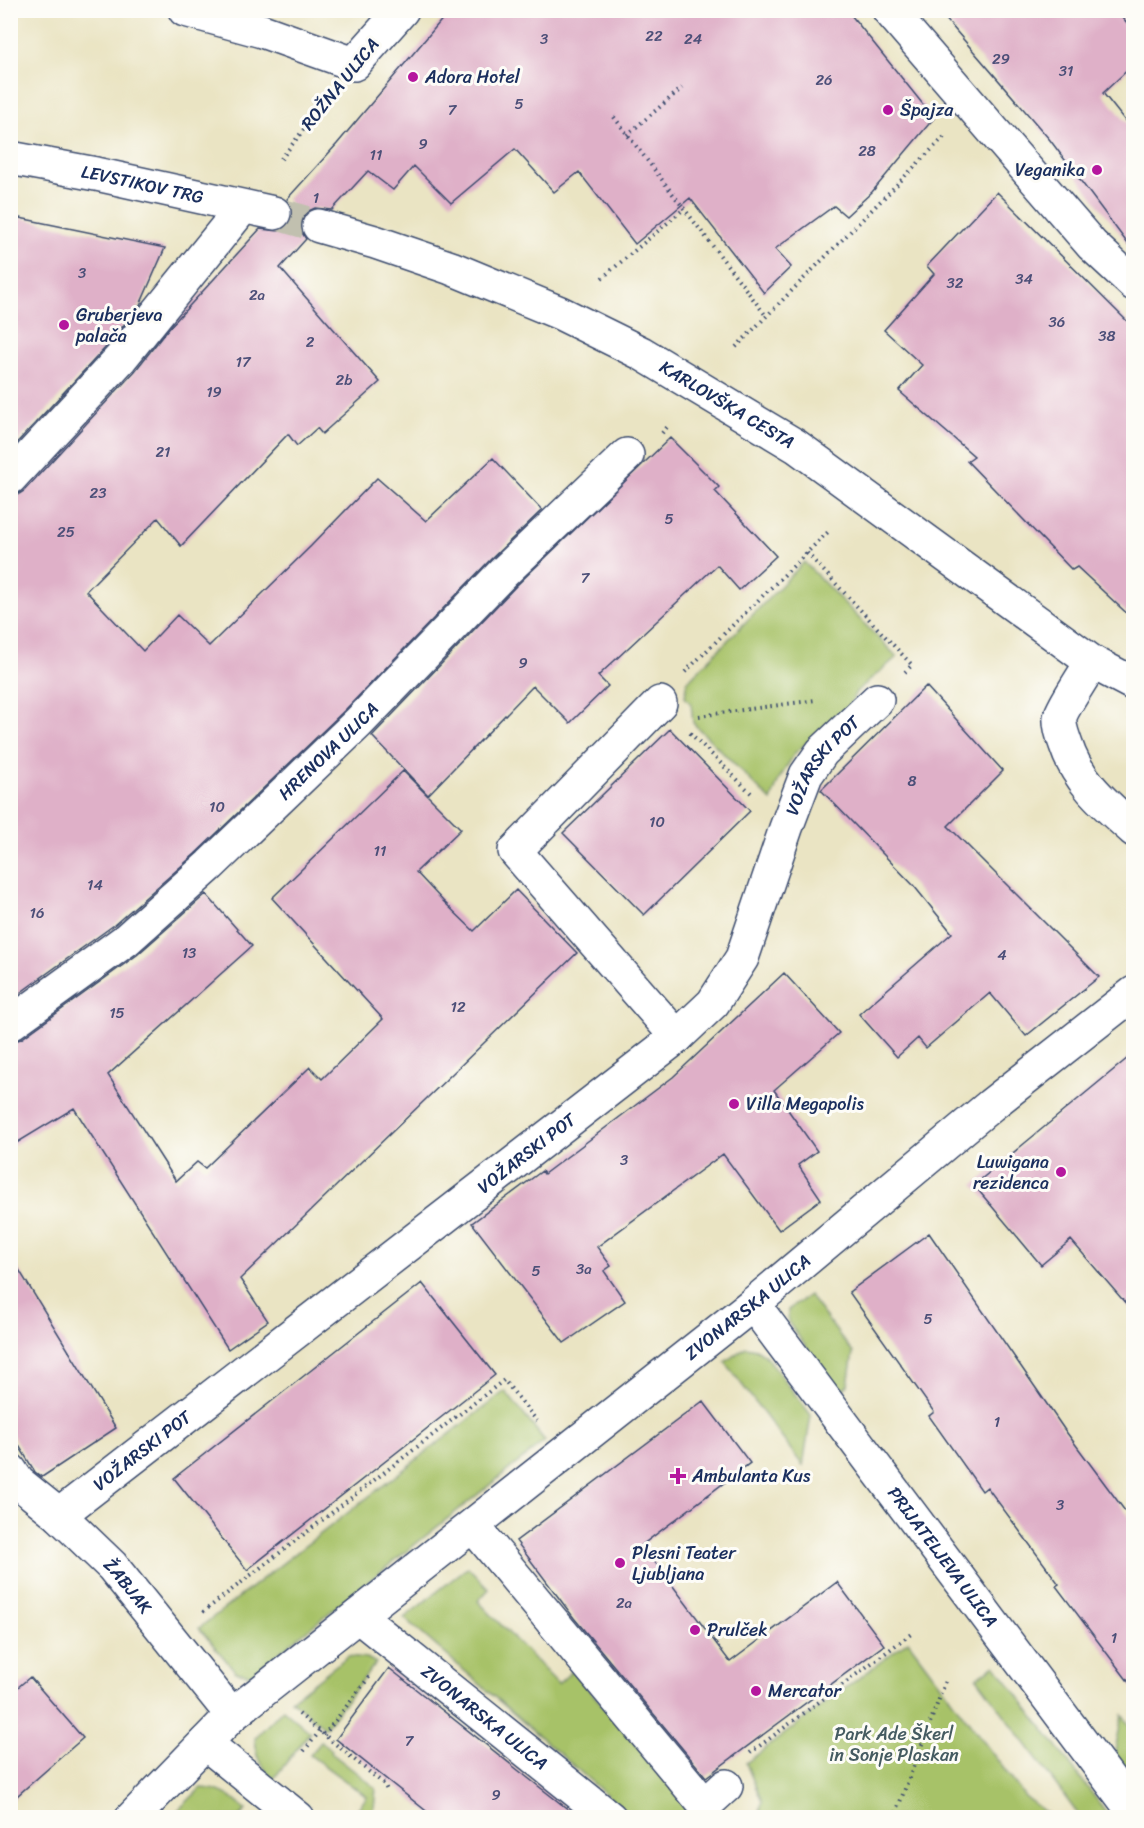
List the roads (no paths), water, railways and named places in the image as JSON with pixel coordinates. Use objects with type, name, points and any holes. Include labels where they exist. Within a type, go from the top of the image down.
[{"type":"street","name":"ROŽNA ULICA","points":[[185,10],[262,31],[354,64],[402,10]]},
{"type":"street","points":[[889,10],[1092,244],[1134,284]]},
{"type":"street","name":"LEVSTIKOV TRG","points":[[10,158],[258,210],[10,478]]},
{"type":"street","name":"KARLOVŠKA CESTA","points":[[319,226],[375,242],[460,272],[560,313],[641,353],[796,446],[1092,662],[1134,684]]},
{"type":"street","name":"HRENOVA ULICA","points":[[10,1024],[126,940],[210,865],[358,723],[503,573],[627,455]]},
{"type":"street","points":[[1092,662],[1060,716],[1063,737],[1075,769],[1134,830]]},
{"type":"street","name":"KARLOVŠKA CESTA","points":[[1092,662],[1134,706]]},
{"type":"street","name":"VOŽARSKI POT","points":[[59,1515],[677,1037],[712,1004],[742,958],[806,776],[822,752],[877,700]]},
{"type":"street","points":[[668,711],[515,851],[677,1037]]},
{"type":"street","name":"ZVONARSKA ULICA","points":[[132,1818],[232,1715],[753,1304],[991,1105],[1134,993]]},
{"type":"street","name":"PRIJATELJEVA ULICA","points":[[753,1304],[1134,1812]]},
{"type":"street","name":"ŽABJAK","points":[[10,1470],[18,1482],[59,1515],[111,1566],[171,1637],[232,1715]]},
{"type":"street","points":[[473,1526],[705,1805],[726,1786]]},
{"type":"street","name":"ZVONARSKA ULICA","points":[[358,1616],[610,1818]]},
{"type":"street","points":[[206,1743],[298,1818]]},
{"type":"tunnel","points":[[274,213],[319,226]]},
{"type":"place","name":"Adora Hotel","points":[[413,77]]},
{"type":"place","name":"Špajza","points":[[888,110]]},
{"type":"place","name":"Veganika","points":[[1097,170]]},
{"type":"place","name":"Gruberjeva palača","points":[[64,325]]},
{"type":"place","name":"Villa Megapolis","points":[[734,1104]]},
{"type":"place","name":"Luwigana rezidenca","points":[[1061,1172]]},
{"type":"place","name":"Ambulanta Kus","points":[[678,1476]]},
{"type":"place","name":"Plesni Teater Ljubljana","points":[[620,1563]]},
{"type":"place","name":"Prulček","points":[[695,1630]]},
{"type":"place","name":"Mercator","points":[[756,1691]]},
{"type":"park label","name":"Park Ade Škerl in Sonje Plaskan","points":[[894,1744]]}]
